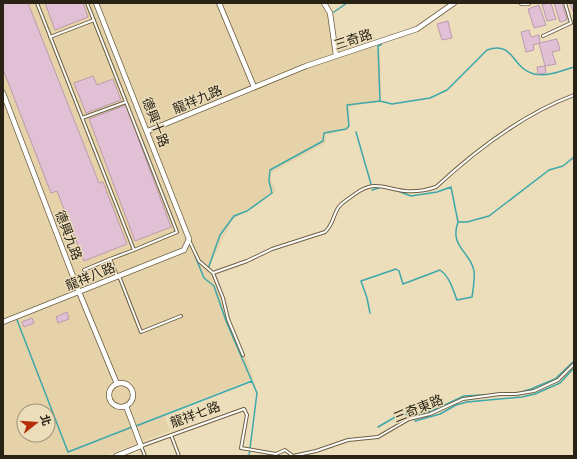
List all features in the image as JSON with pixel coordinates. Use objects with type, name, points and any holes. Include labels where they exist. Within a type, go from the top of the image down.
[{"type":"street","name":"德興十路","points":[[96,3],[148,131],[189,239]]},
{"type":"street","points":[[219,3],[254,87]]},
{"type":"street","points":[[324,3],[330,13],[336,55]]},
{"type":"street","name":"三奇路","points":[[254,87],[336,55],[417,30],[454,3]]},
{"type":"street","points":[[522,3],[528,3]]},
{"type":"street","name":"龍祥九路","points":[[148,131],[254,87]]},
{"type":"street","name":"德興九路","points":[[3,93],[79,292],[117,384]]},
{"type":"street","name":"龍祥八路","points":[[3,322],[184,250],[189,239]]},
{"type":"street","points":[[117,384],[128,386],[132,393],[131,401],[126,406],[115,406],[110,400],[110,392],[117,384]]},
{"type":"street","points":[[126,406],[141,446]]},
{"type":"street","name":"龍祥七路","points":[[116,456],[141,446]]},
{"type":"lane","points":[[37,3],[134,250]]},
{"type":"lane","points":[[84,270],[177,232],[87,3]]},
{"type":"lane","points":[[543,36],[571,24],[565,3]]},
{"type":"lane","points":[[50,37],[94,20]]},
{"type":"lane","points":[[213,273],[272,249],[325,232],[330,227],[339,207],[357,192],[371,185],[383,185],[405,191],[436,188],[483,147],[559,100],[574,94]]},
{"type":"lane","points":[[82,118],[126,102]]},
{"type":"lane","points":[[189,239],[200,261],[213,273],[223,298],[228,319],[243,355]]},
{"type":"lane","points":[[110,259],[141,332],[181,316]]},
{"type":"lane","name":"三奇東路","points":[[241,448],[276,454],[285,450],[293,456],[316,451],[348,440],[378,437],[409,419],[430,414],[463,399],[534,391],[558,380],[574,364]]},
{"type":"lane","name":"龍祥七路","points":[[141,446],[244,409],[247,415],[241,448]]},
{"type":"lane","points":[[171,434],[179,456]]},
{"type":"lane","points":[[141,446],[145,456]]},
{"type":"shaded area","points":[[3,3],[322,3],[328,13],[339,46],[370,47],[380,49],[381,101],[348,107],[350,129],[326,135],[325,143],[269,174],[276,191],[232,220],[210,265],[253,377],[247,381],[164,414],[170,431],[105,456],[3,456]]},
{"type":"building","points":[[3,3],[28,3],[99,183],[103,182],[127,244],[84,261],[57,191],[51,193],[3,69]]},
{"type":"building","points":[[45,3],[83,3],[88,17],[55,30]]},
{"type":"building","points":[[551,3],[556,19],[547,21],[542,4]]},
{"type":"building","points":[[554,3],[562,3],[567,20],[560,22]]},
{"type":"building","points":[[570,3],[574,3],[574,14]]},
{"type":"building","points":[[539,5],[546,25],[534,28],[528,9]]},
{"type":"building","points":[[448,21],[452,38],[442,40],[437,24]]},
{"type":"building","points":[[529,30],[531,37],[539,35],[540,43],[533,45],[534,50],[526,52],[521,32]]},
{"type":"building","points":[[557,39],[560,50],[552,52],[556,64],[545,66],[539,43]]},
{"type":"building","points":[[545,66],[546,73],[538,74],[537,67]]},
{"type":"building","points":[[93,76],[97,85],[113,79],[121,100],[86,113],[74,83]]},
{"type":"building","points":[[126,105],[171,227],[135,241],[89,119]]},
{"type":"building","points":[[67,312],[69,319],[58,323],[56,317]]},
{"type":"building","points":[[32,318],[34,323],[24,327],[22,322]]},
{"type":"waterway","points":[[334,12],[347,3]]},
{"type":"waterway","points":[[380,101],[378,46],[381,45],[382,42]]},
{"type":"waterway","points":[[208,269],[220,235],[234,216],[247,211],[272,193],[269,181],[270,170],[323,141],[324,133],[346,129],[349,126],[347,105],[380,101],[392,104],[430,98],[447,90],[487,50],[496,48],[503,49],[508,52],[521,67],[534,74],[549,74],[574,67]]},
{"type":"waterway","points":[[356,132],[371,184]]},
{"type":"waterway","points":[[370,313],[361,281],[396,269],[399,271],[403,284],[440,270],[449,280],[457,300],[472,297],[474,271],[472,264],[456,238],[458,222],[467,222],[489,216],[549,170],[563,166],[574,157]]},
{"type":"waterway","points":[[372,190],[382,187]]},
{"type":"waterway","points":[[395,190],[411,196],[437,192],[451,187],[458,222]]},
{"type":"waterway","points":[[195,256],[204,278],[214,286],[226,321],[257,393],[249,456]]},
{"type":"waterway","points":[[17,320],[68,452],[132,427]]},
{"type":"waterway","points":[[378,427],[397,416],[405,414],[411,416],[434,410],[464,396],[518,393],[531,389],[555,379],[574,361]]},
{"type":"waterway","points":[[415,421],[440,414],[456,405],[467,402],[522,397],[535,394],[560,383],[574,368]]},
{"type":"waterway","points":[[136,426],[252,381]]}]
